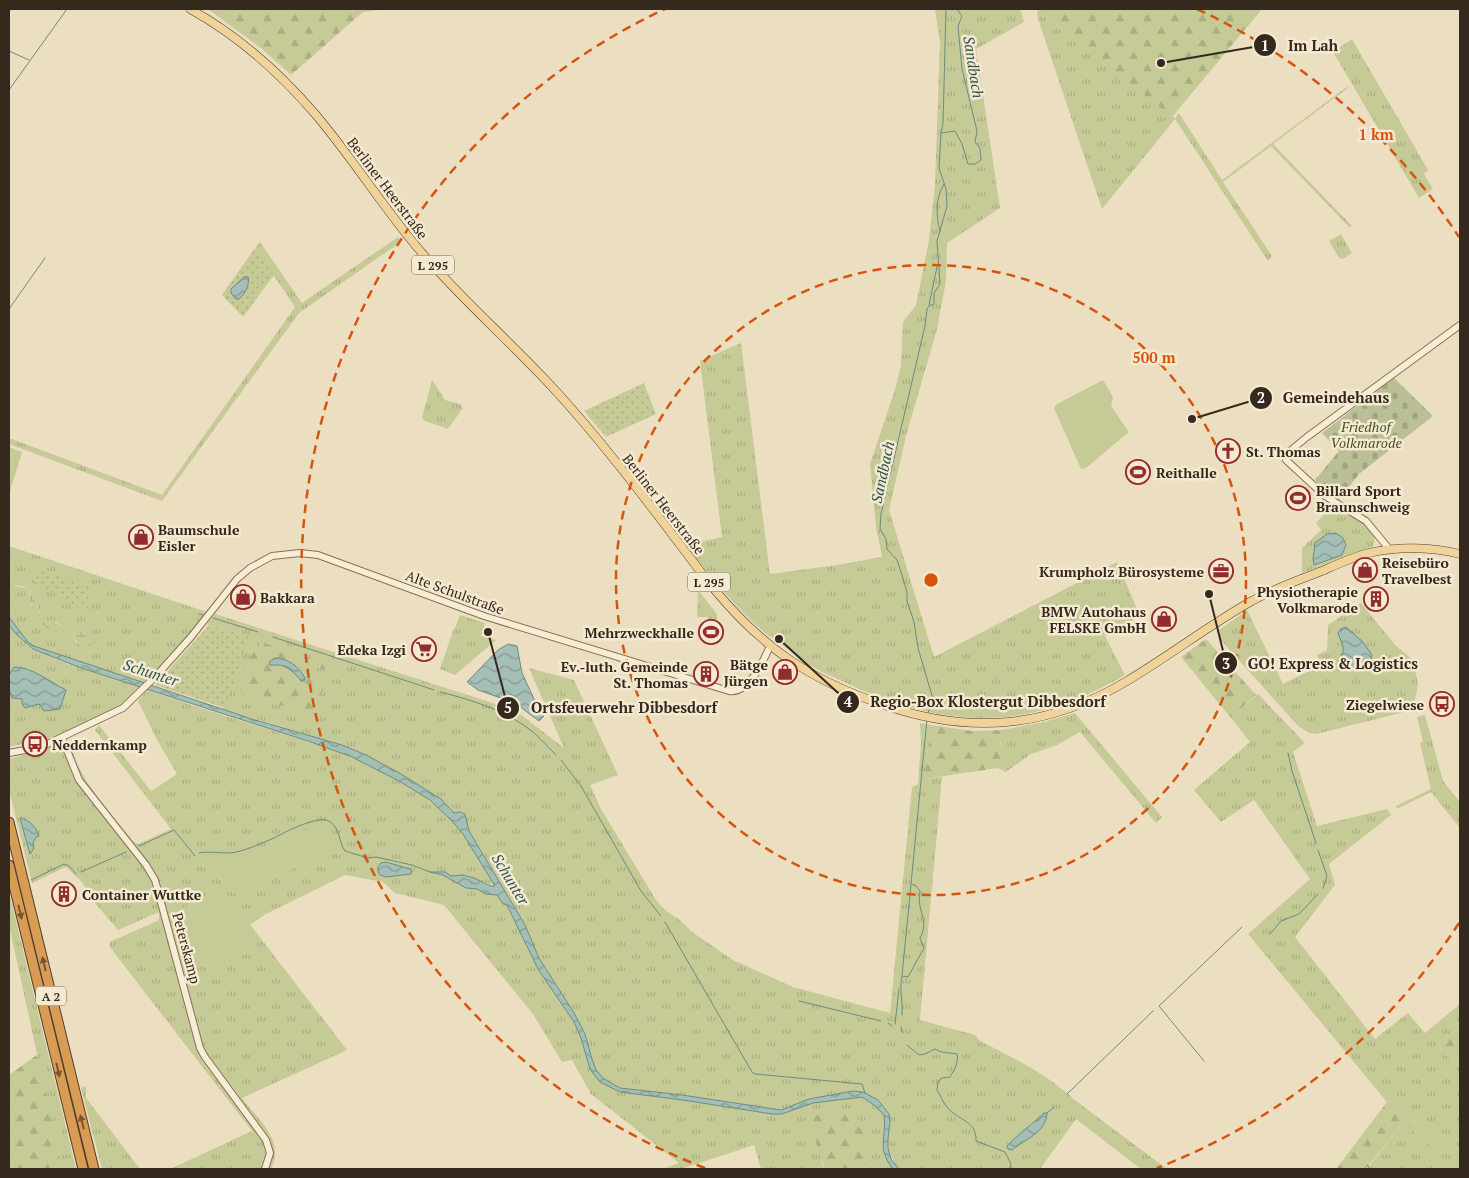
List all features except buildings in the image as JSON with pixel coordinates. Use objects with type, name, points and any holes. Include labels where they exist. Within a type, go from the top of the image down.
[{"type":"highway","name":"A 2","points":[[9,822],[94,1169]]},
{"type":"highway","name":"A 2","points":[[9,865],[83,1169]]},
{"type":"main road","name":"Berliner Heerstraße","points":[[190,9],[218,25],[255,53],[298,94],[328,130],[420,251],[464,299],[533,366],[572,409],[734,612],[770,646],[803,669],[867,700],[921,717],[961,723],[997,723],[1024,720],[1086,702],[1126,682],[1263,595],[1362,556],[1390,550],[1425,549],[1460,554]]},
{"type":"street","points":[[1390,550],[1366,521],[1325,496],[1286,460],[1285,455],[1460,325]]},
{"type":"street","name":"Alte Schulstraße","points":[[9,753],[41,747],[118,712],[156,676],[206,620],[243,572],[272,556],[294,553],[318,555],[484,616],[729,691],[738,691],[745,686],[770,646]]},
{"type":"street","name":"Peterskamp","points":[[62,738],[78,780],[155,880],[200,1048],[205,1058],[266,1140],[270,1153],[264,1169]]},
{"type":"green space","points":[[208,9],[386,9],[363,12],[291,75],[262,49]]},
{"type":"green space","points":[[935,9],[1020,9],[1024,22],[976,49],[1000,208],[947,243],[946,281],[937,329],[906,436],[889,510],[934,657],[1117,562],[1140,616],[1105,636],[1125,675],[1089,694],[1054,707],[1020,715],[986,718],[951,716],[916,709],[881,698],[821,671],[767,635],[753,622],[723,590],[686,545],[722,537],[700,361],[741,343],[770,574],[882,557],[876,527],[870,464],[895,390],[901,366],[903,322],[916,305],[929,240],[935,184],[940,42]]},
{"type":"green space","points":[[1037,9],[1175,118],[1179,113],[1222,180],[1348,86],[1273,144],[1352,226],[1349,227],[1271,146],[1223,182],[1272,256],[1268,261],[1175,119],[1102,209],[1038,19]]},
{"type":"green space","points":[[1037,9],[1262,9],[1172,117]]},
{"type":"green space","points":[[1352,39],[1428,170],[1424,174],[1433,189],[1419,198],[1333,52]]},
{"type":"green space","points":[[1341,234],[1352,253],[1343,259],[1339,258],[1329,241]]},
{"type":"green space","points":[[398,237],[402,241],[299,313],[162,501],[9,444],[9,438],[162,495],[295,307],[255,248],[260,242],[302,303]]},
{"type":"green space","points":[[255,248],[274,275],[243,317],[222,295]]},
{"type":"green space","name":"Friedhof Volkmarode","points":[[1394,378],[1433,416],[1359,474],[1338,501],[1315,480],[1339,451],[1322,433]]},
{"type":"green space","points":[[432,380],[445,400],[460,404],[463,408],[448,429],[425,421],[422,418]]},
{"type":"green space","points":[[1103,380],[1113,397],[1111,406],[1129,432],[1086,468],[1081,469],[1054,408],[1057,404]]},
{"type":"green space","points":[[644,383],[656,414],[606,437],[584,411]]},
{"type":"green space","points":[[9,447],[22,452],[9,495]]},
{"type":"green space","points":[[1333,505],[1355,516],[1369,527],[1375,541],[1372,548],[1302,573],[1302,548],[1321,530],[1316,523]]},
{"type":"green space","points":[[9,546],[207,612],[198,625],[143,684],[34,646],[28,642],[9,617],[9,579],[19,587],[27,588],[38,618],[53,631],[73,635],[76,642],[83,647],[74,631],[62,627],[57,622],[43,620],[28,585],[18,582],[9,575]]},
{"type":"green space","points":[[37,569],[93,587],[86,612],[33,580]]},
{"type":"green space","points":[[9,575],[31,588],[43,620],[53,620],[62,627],[81,632],[93,640],[94,643],[87,648],[78,643],[73,635],[52,631],[47,628],[34,610],[29,590],[12,583]]},
{"type":"green space","points":[[698,590],[717,614],[717,623],[714,623],[714,627],[708,627],[708,617],[697,617]]},
{"type":"green space","points":[[1361,603],[1395,645],[1413,660],[1418,684],[1413,710],[1316,734],[1309,733],[1298,726],[1219,638],[1218,631],[1247,610],[1283,684],[1321,665],[1317,655],[1327,650],[1328,625]],"holes":[[[1343,646],[1371,661],[1353,668],[1341,664],[1338,660],[1343,652]]]},
{"type":"green space","points":[[215,614],[515,710],[564,748],[529,668],[574,680],[618,775],[590,785],[601,809],[656,900],[666,911],[680,920],[692,932],[733,960],[793,987],[890,1013],[912,787],[918,784],[921,744],[920,723],[931,725],[924,779],[942,777],[920,1020],[975,1035],[980,1041],[1031,1068],[1054,1083],[1167,1169],[1141,1169],[1076,1119],[1040,1169],[899,1169],[888,1146],[890,1121],[863,1092],[809,1099],[781,1110],[620,1088],[604,1079],[596,1070],[585,1034],[574,1013],[539,958],[525,925],[469,831],[467,822],[454,813],[441,799],[366,755],[342,745],[222,709],[225,707],[248,636],[207,624]]},
{"type":"green space","points":[[460,615],[485,623],[481,636],[496,640],[455,675],[440,669],[454,628],[461,630],[455,628]]},
{"type":"green space","points":[[9,625],[27,644],[46,655],[139,687],[122,705],[107,714],[47,739],[9,747]]},
{"type":"green space","points":[[209,625],[249,636],[225,708],[155,685]]},
{"type":"green space","points":[[1206,639],[1256,695],[1231,718],[1181,657]]},
{"type":"green space","points":[[261,642],[325,663],[325,670],[281,658],[269,662],[270,665],[279,664],[292,671],[301,681],[305,678],[302,673],[328,690],[321,691],[318,699],[325,697],[324,712],[246,700],[239,687],[245,664]]},
{"type":"green space","points":[[147,690],[323,747],[389,774],[429,800],[458,829],[496,886],[442,874],[466,888],[497,895],[503,904],[507,905],[538,969],[574,1022],[590,1069],[620,1092],[772,1114],[782,1114],[813,1103],[862,1097],[884,1115],[884,1148],[888,1162],[893,1169],[871,1169],[872,1164],[821,1161],[825,1169],[761,1169],[754,1145],[681,1169],[662,1169],[679,1163],[591,1094],[572,1060],[562,1062],[533,1014],[444,905],[395,893],[383,882],[345,875],[264,915],[250,925],[222,889],[170,915],[173,927],[204,966],[262,940],[347,1050],[242,1098],[268,1130],[272,1139],[275,1158],[271,1169],[170,1169],[252,1131],[109,946],[110,942],[159,920],[159,912],[118,930],[89,896],[91,895],[80,880],[66,867],[32,883],[9,790],[9,759],[57,745],[60,746],[73,740],[73,751],[77,764],[85,778],[106,808],[134,842],[138,844],[171,829],[95,730],[99,725],[151,791],[177,774],[156,738],[138,701]],"holes":[[[294,833],[336,851],[234,893],[231,892],[198,851],[252,853]]]},
{"type":"green space","points":[[1258,694],[1305,743],[1293,752],[1317,826],[1387,809],[1391,815],[1329,864],[1335,885],[1295,937],[1375,1039],[1408,1013],[1425,1033],[1460,1004],[1460,1026],[1439,1044],[1442,1053],[1460,1064],[1460,1169],[1367,1169],[1403,1123],[1440,1153],[1444,1148],[1408,1117],[1393,1101],[1387,1102],[1248,934],[1310,879],[1254,800],[1221,822],[1194,790],[1250,742],[1231,718]]},
{"type":"green space","points":[[1075,713],[1162,817],[1156,823],[1080,732],[1057,745],[1031,754],[1006,772],[998,768],[1002,730],[1044,722]]},
{"type":"green space","points":[[1425,715],[1443,781],[1460,802],[1460,828],[1431,792],[1397,809],[1396,806],[1431,789],[1420,743],[1423,742],[1417,717]]},
{"type":"green space","points":[[931,725],[973,731],[1002,730],[998,768],[924,779]]},
{"type":"green space","points":[[317,827],[329,832],[336,851],[234,893],[231,892],[198,851],[252,853],[294,833]]},
{"type":"green space","points":[[222,889],[262,940],[204,966],[173,927],[170,915]]},
{"type":"green space","points":[[9,892],[76,1169],[53,1169],[61,1164],[9,925]]},
{"type":"green space","points":[[1460,1026],[1460,1064],[1442,1053],[1439,1044]]},
{"type":"green space","points":[[38,1054],[61,1164],[53,1169],[9,1169],[9,1075]]},
{"type":"green space","points":[[86,1086],[86,1098],[140,1169],[102,1169],[81,1088]]},
{"type":"green space","points":[[1393,1101],[1408,1117],[1444,1148],[1440,1153],[1403,1123],[1366,1169],[1336,1169],[1387,1102]]},
{"type":"green space","points":[[835,1112],[860,1120],[870,1151],[871,1169],[825,1169],[807,1117]]},
{"type":"water","points":[[244,277],[248,277],[248,286],[241,297],[236,299],[231,293],[231,289]]},
{"type":"water","points":[[1336,533],[1343,538],[1346,545],[1342,555],[1314,565],[1315,543],[1327,534]]},
{"type":"water","points":[[9,617],[28,642],[34,646],[252,719],[342,745],[366,755],[401,774],[441,799],[454,813],[460,812],[465,814],[469,831],[525,925],[539,958],[574,1013],[585,1034],[596,1070],[604,1079],[620,1088],[781,1110],[809,1099],[853,1091],[863,1092],[878,1100],[889,1114],[888,1148],[891,1159],[899,1169],[893,1169],[883,1149],[884,1115],[862,1097],[813,1103],[782,1114],[772,1114],[620,1092],[600,1082],[590,1069],[574,1022],[538,969],[507,905],[503,904],[497,895],[466,888],[443,875],[430,872],[445,872],[451,876],[463,875],[495,886],[463,834],[430,800],[399,781],[352,757],[81,668],[33,649],[9,625]]},
{"type":"water","points":[[1346,627],[1363,642],[1372,655],[1370,660],[1362,667],[1346,667],[1338,660],[1343,652],[1343,646],[1338,633]]},
{"type":"water","points":[[508,644],[517,646],[522,673],[544,716],[539,721],[515,703],[478,690],[467,682],[498,650]]},
{"type":"water","points":[[275,658],[280,658],[293,664],[303,674],[304,681],[301,681],[288,668],[270,665],[269,662]]},
{"type":"water","points":[[14,667],[34,672],[66,690],[60,709],[44,711],[39,704],[25,708],[22,704],[22,699],[12,698],[8,682]]},
{"type":"water","points":[[20,818],[32,824],[39,836],[36,837],[33,843],[34,848],[30,854]]},
{"type":"water","points":[[386,862],[410,869],[412,871],[411,874],[386,877],[380,875],[379,866],[381,863]]},
{"type":"water","points":[[1044,1113],[1047,1113],[1046,1120],[1039,1131],[1012,1150],[1008,1149],[1007,1146],[1011,1142]]},
{"type":"waterway","points":[[9,90],[67,9]]},
{"type":"waterway","points":[[941,133],[943,124],[946,9]]},
{"type":"waterway","name":"Sandbach","points":[[928,713],[933,699],[918,648],[914,622],[907,601],[907,592],[897,560],[887,549],[886,539],[880,529],[881,514],[925,326],[927,309],[934,304],[934,293],[940,284],[937,241],[947,206],[946,189],[939,168],[941,133],[955,131],[962,144],[968,164],[975,164],[981,160],[980,148],[975,142],[977,131],[962,69],[958,26],[962,16],[957,9]]},
{"type":"waterway","points":[[9,51],[29,60]]},
{"type":"waterway","points":[[940,231],[937,207],[939,195],[944,184]]},
{"type":"waterway","points":[[9,309],[45,258]]},
{"type":"waterway","points":[[929,305],[937,267]]},
{"type":"waterway","points":[[199,614],[203,615]]},
{"type":"waterway","points":[[213,618],[258,632]]},
{"type":"waterway","points":[[273,637],[434,690]]},
{"type":"waterway","points":[[440,692],[501,712],[533,732],[556,755]]},
{"type":"waterway","name":"Sandbach","points":[[902,1015],[902,976],[908,977],[924,948],[920,938],[924,926],[919,898],[920,891],[911,884],[927,719]]},
{"type":"waterway","points":[[1288,753],[1292,771],[1316,843]]},
{"type":"waterway","points":[[561,760],[581,786],[641,891],[661,916]]},
{"type":"waterway","points":[[199,853],[241,851],[310,822],[324,820],[333,824],[345,851],[368,858],[376,857],[412,865],[430,872]]},
{"type":"waterway","points":[[139,846],[174,830],[195,856]]},
{"type":"waterway","points":[[1318,850],[1327,876],[1323,888]]},
{"type":"waterway","points":[[81,872],[126,852]]},
{"type":"waterway","points":[[31,880],[64,864],[69,866],[76,874]]},
{"type":"waterway","points":[[902,975],[911,885]]},
{"type":"waterway","points":[[1270,934],[1281,921],[1299,914],[1318,894]]},
{"type":"waterway","points":[[665,922],[752,1072],[755,1074],[862,1084],[865,1093]]},
{"type":"waterway","points":[[1204,1061],[1159,1006],[1242,927]]},
{"type":"waterway","points":[[895,1024],[899,989]]},
{"type":"waterway","points":[[799,1001],[881,1021]]},
{"type":"waterway","points":[[1067,1094],[1153,1011]]},
{"type":"waterway","points":[[888,1023],[892,1026]]},
{"type":"waterway","name":"Sandbach","points":[[901,1027],[902,1032]]},
{"type":"waterway","name":"Sandbach","points":[[907,1045],[919,1055],[935,1049],[957,1054],[957,1063],[953,1072],[950,1077],[942,1078],[938,1081],[937,1090],[951,1112],[970,1125],[975,1134],[976,1141],[1005,1152],[1011,1164],[1010,1168],[1007,1169]]},
{"type":"waterway","points":[[1047,1113],[1054,1107]]},
{"type":"place","name":"Im Lah","points":[[1161,63]]},
{"type":"place","name":"Gemeindehaus","points":[[1192,419]]},
{"type":"place","name":"St. Thomas","points":[[1228,451]]},
{"type":"place","name":"Reithalle","points":[[1138,472]]},
{"type":"place","name":"Billard Sport Braunschweig","points":[[1298,498]]},
{"type":"place","name":"Baumschule Eisler","points":[[141,537]]},
{"type":"place","name":"Reisebüro Travelbest","points":[[1365,570]]},
{"type":"place","name":"Krumpholz Bürosysteme","points":[[1221,571]]},
{"type":"place","name":"GO! Express & Logistics","points":[[1209,594]]},
{"type":"place","name":"Bakkara","points":[[243,597]]},
{"type":"place","name":"Physiotherapie Volkmarode","points":[[1376,599]]},
{"type":"place","name":"BMW Autohaus FELSKE GmbH","points":[[1164,619]]},
{"type":"place","name":"Ortsfeuerwehr Dibbesdorf","points":[[488,632]]},
{"type":"place","name":"Mehrzweckhalle","points":[[711,632]]},
{"type":"place","name":"Regio-Box Klostergut Dibbesdorf","points":[[779,639]]},
{"type":"place","name":"Edeka Izgi","points":[[424,649]]},
{"type":"place","name":"Bätge Jürgen","points":[[785,672]]},
{"type":"place","name":"Ev.-luth. Gemeinde St. Thomas","points":[[706,674]]},
{"type":"place","name":"Ziegelwiese","points":[[1442,704]]},
{"type":"place","name":"Neddernkamp","points":[[35,744]]},
{"type":"place","name":"Container Wuttke","points":[[64,894]]},
{"type":"water label","name":"Schunter","points":[[151,672]]},
{"type":"water label","name":"Schunter","points":[[511,879]]}]
